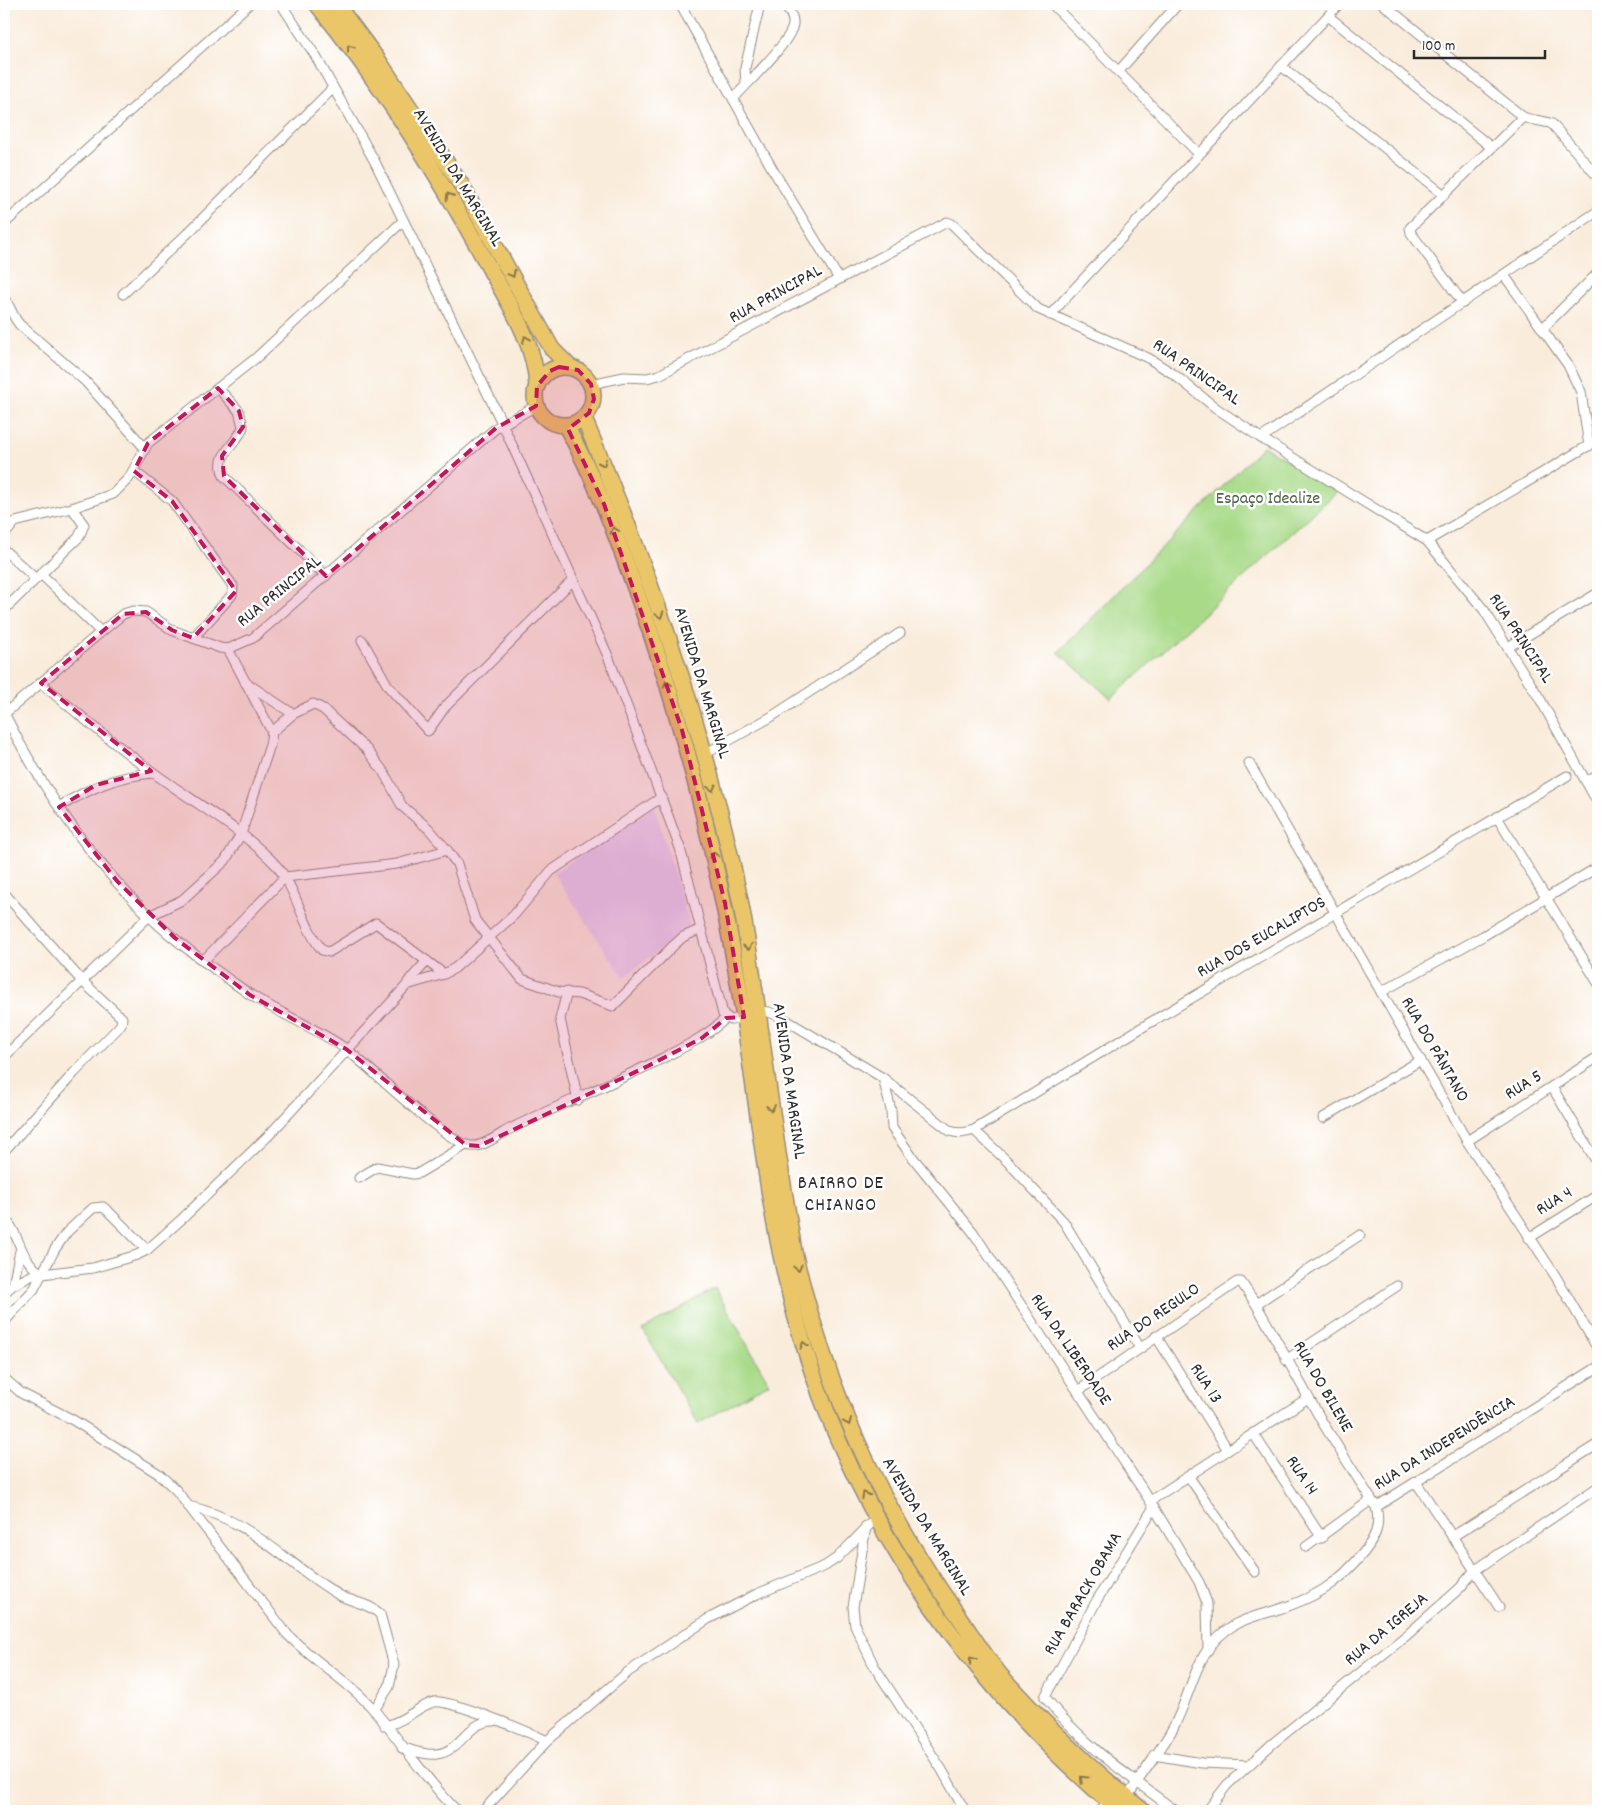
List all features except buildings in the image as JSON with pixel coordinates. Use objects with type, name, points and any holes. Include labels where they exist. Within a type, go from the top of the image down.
[{"type":"main road","name":"AVENIDA DA MARGINAL","points":[[317,4],[403,124],[465,222],[521,328],[534,359],[537,386]]},
{"type":"main road","name":"AVENIDA DA MARGINAL","points":[[336,4],[380,64],[462,186],[552,349],[570,367]]},
{"type":"main road","points":[[560,367],[570,367],[586,376],[591,384],[594,399],[589,413],[584,419],[566,426],[548,421],[536,406],[537,386],[542,377],[550,371],[560,367]]},
{"type":"main road","name":"AVENIDA DA MARGINAL","points":[[584,419],[613,485],[648,578],[703,755],[739,899],[759,1011],[794,1252],[805,1298],[824,1359],[866,1464],[888,1508],[938,1588],[1000,1675],[1052,1729],[1126,1798],[1143,1811]]},
{"type":"main road","name":"AVENIDA DA MARGINAL","points":[[566,426],[608,513],[652,634],[682,730],[725,903],[744,1017],[777,1244],[804,1348],[825,1408],[871,1521],[935,1612],[982,1673],[1018,1715],[1110,1808]]},
{"type":"street","points":[[4,224],[249,4]]},
{"type":"street","points":[[281,4],[315,55],[375,162],[502,423],[608,656],[680,848],[726,1018]]},
{"type":"street","points":[[680,4],[773,170],[839,279]]},
{"type":"street","points":[[746,84],[745,68],[760,4]]},
{"type":"street","points":[[734,98],[790,36],[794,23],[792,15],[783,4]]},
{"type":"street","points":[[1052,4],[1199,154]]},
{"type":"street","points":[[1118,72],[1178,4]]},
{"type":"street","points":[[1050,315],[1339,4]]},
{"type":"street","points":[[1383,4],[1523,117],[1552,124],[1598,177]]},
{"type":"street","points":[[1328,16],[1491,147]]},
{"type":"street","points":[[1281,66],[1443,194]]},
{"type":"street","points":[[123,294],[190,231],[333,88]]},
{"type":"street","points":[[1463,303],[1410,230],[1412,225],[1443,194],[1523,117]]},
{"type":"street","points":[[1261,438],[1598,211]]},
{"type":"street","points":[[4,535],[15,522],[72,508],[113,494],[134,471],[144,447],[256,358],[403,221]]},
{"type":"street","name":"RUA PRINCIPAL","points":[[591,384],[624,377],[647,378],[658,374],[947,222],[952,224],[1028,301],[1050,315],[1148,358],[1172,372],[1216,408],[1261,438],[1427,541],[1484,610],[1508,647],[1598,803]]},
{"type":"street","points":[[1543,328],[1598,273]]},
{"type":"street","points":[[1504,275],[1568,365],[1581,392],[1589,446]]},
{"type":"street","points":[[4,298],[9,304],[12,317],[85,381],[144,447]]},
{"type":"street","points":[[218,388],[239,411],[244,427],[222,456],[220,463],[224,476],[326,576]]},
{"type":"street","name":"RUA PRINCIPAL","points":[[4,714],[123,614],[139,611],[146,612],[172,630],[220,648],[228,649],[253,638],[502,423],[536,406]]},
{"type":"street","points":[[1427,541],[1598,440]]},
{"type":"street","points":[[134,471],[172,501],[233,586],[232,595],[193,638]]},
{"type":"street","points":[[4,610],[83,530],[83,522],[72,508]]},
{"type":"street","points":[[4,550],[39,576],[101,632]]},
{"type":"street","points":[[362,640],[388,686],[428,731],[445,706],[573,580]]},
{"type":"street","points":[[1508,647],[1598,593]]},
{"type":"street","points":[[703,755],[771,717],[900,633]]},
{"type":"street","points":[[4,1057],[149,916],[192,892],[225,860],[241,834],[270,746],[272,732],[228,649]]},
{"type":"street","points":[[245,682],[293,714]]},
{"type":"street","points":[[41,683],[153,773],[241,834],[273,862],[285,877],[303,918],[322,950],[329,952],[376,924],[444,974]]},
{"type":"street","points":[[272,732],[293,714],[313,704],[323,710],[367,750],[383,771],[402,806],[429,829],[457,864],[475,920],[522,979],[579,994],[613,1006],[673,946],[683,938],[701,929]]},
{"type":"street","points":[[4,714],[32,766],[59,807],[106,868],[149,916],[203,961],[250,994],[346,1049],[426,1117],[466,1145],[479,1146],[513,1127],[578,1100],[702,1038],[726,1018],[744,1017]]},
{"type":"street","points":[[1574,759],[1567,776],[1585,779],[1598,776]]},
{"type":"street","name":"RUA DO PÂNTANO","points":[[1249,763],[1467,1141],[1598,1349]]},
{"type":"street","points":[[59,807],[86,790],[107,781],[134,774],[153,773]]},
{"type":"street","name":"RUA DOS EUCALIPTOS","points":[[974,1130],[1137,1030],[1567,776]]},
{"type":"street","points":[[407,984],[444,974],[468,958],[514,915],[550,871],[662,797]]},
{"type":"street","points":[[1497,817],[1598,983]]},
{"type":"street","points":[[203,961],[285,877],[397,864],[447,850]]},
{"type":"street","points":[[1381,992],[1483,936],[1598,867]]},
{"type":"street","points":[[4,892],[82,981],[122,1018],[121,1024],[4,1151]]},
{"type":"street","points":[[4,1293],[13,1285],[42,1273],[92,1268],[138,1255],[147,1250],[270,1134],[427,961]]},
{"type":"street","points":[[567,992],[560,1019],[578,1100]]},
{"type":"street","points":[[759,1011],[781,1017],[883,1078],[950,1131],[956,1133],[974,1130],[1008,1162],[1064,1222],[1140,1348]]},
{"type":"street","name":"RUA 5","points":[[1467,1141],[1598,1058]]},
{"type":"street","points":[[1324,1118],[1421,1060]]},
{"type":"street","name":"RUA DA LIBERDADE","points":[[883,1078],[891,1110],[892,1128],[973,1232],[1152,1504],[1205,1594],[1207,1603],[1208,1651]]},
{"type":"street","points":[[1552,1087],[1598,1164]]},
{"type":"street","points":[[359,1178],[377,1168],[410,1174],[418,1173],[466,1145]]},
{"type":"street","name":"RUA 4","points":[[1529,1238],[1598,1195]]},
{"type":"street","points":[[4,1322],[28,1297],[60,1240],[93,1208],[98,1207],[108,1211],[147,1250]]},
{"type":"street","points":[[4,1217],[13,1230],[20,1251],[26,1260],[42,1273]]},
{"type":"street","points":[[1256,1304],[1360,1235]]},
{"type":"street","points":[[13,1285],[20,1251]]},
{"type":"street","name":"RUA DO REGULO","points":[[1078,1391],[1156,1336],[1237,1282],[1241,1282]]},
{"type":"street","name":"RUA DO BILENE","points":[[1241,1282],[1256,1304],[1308,1398],[1373,1504]]},
{"type":"street","points":[[1286,1360],[1397,1286]]},
{"type":"street","name":"RUA 13","points":[[1156,1336],[1228,1450]]},
{"type":"street","name":"RUA DA INDEPENDÊNCIA","points":[[1126,1798],[1173,1728],[1195,1670],[1222,1633],[1235,1624],[1329,1588],[1344,1576],[1376,1533],[1379,1518],[1373,1504],[1416,1482],[1598,1367]]},
{"type":"street","points":[[4,1378],[20,1393],[73,1420],[147,1466],[176,1490],[287,1634],[307,1654],[374,1710],[432,1786],[457,1811]]},
{"type":"street","name":"RUA BARACK OBAMA","points":[[1136,1782],[1068,1723],[1045,1697],[1097,1600],[1152,1504],[1253,1433],[1308,1398]]},
{"type":"street","name":"RUA 14","points":[[1253,1433],[1322,1538]]},
{"type":"street","points":[[1452,1537],[1598,1444]]},
{"type":"street","points":[[1189,1477],[1255,1572]]},
{"type":"street","points":[[1416,1482],[1498,1608]]},
{"type":"street","name":"RUA DA IGREJA","points":[[1207,1811],[1226,1785],[1420,1624],[1460,1588],[1474,1571],[1598,1487]]},
{"type":"street","points":[[1306,1548],[1373,1504]]},
{"type":"street","points":[[188,1506],[240,1524],[306,1574],[341,1596],[380,1614],[394,1665],[390,1687],[374,1710]]},
{"type":"street","points":[[483,1811],[548,1741],[628,1672],[694,1628],[757,1594],[826,1566],[837,1558],[871,1521]]},
{"type":"street","points":[[871,1521],[853,1607],[855,1626],[874,1666],[942,1770],[965,1811]]},
{"type":"street","points":[[385,1726],[404,1720],[436,1702],[454,1705],[500,1721],[548,1741]]},
{"type":"street","points":[[402,1748],[422,1753],[440,1754],[457,1744],[476,1724],[500,1721]]},
{"type":"street","points":[[1154,1755],[1202,1763],[1249,1765]]},
{"type":"street","points":[[1136,1782],[1176,1811]]},
{"type":"highlighted area","points":[[559,367],[578,370],[591,384],[594,399],[589,413],[568,429],[604,504],[682,730],[725,903],[744,1017],[726,1018],[702,1038],[648,1066],[479,1146],[466,1145],[346,1049],[250,995],[175,938],[117,881],[59,807],[96,785],[151,771],[41,683],[123,614],[146,612],[172,630],[193,638],[236,591],[172,501],[134,471],[148,443],[218,388],[239,411],[243,427],[222,456],[224,476],[326,576],[496,428],[536,406],[537,386],[550,371]]},
{"type":"shaded area","points":[[654,806],[690,925],[624,978],[553,873]]},
{"type":"green space","name":"Espaço Idealize","points":[[1263,446],[1338,491],[1111,699],[1058,652]]},
{"type":"green space","points":[[715,1288],[769,1383],[698,1424],[643,1330]]},
{"type":"district","name":"BAIRRO DE CHIANGO","points":[[841,1195]]}]
